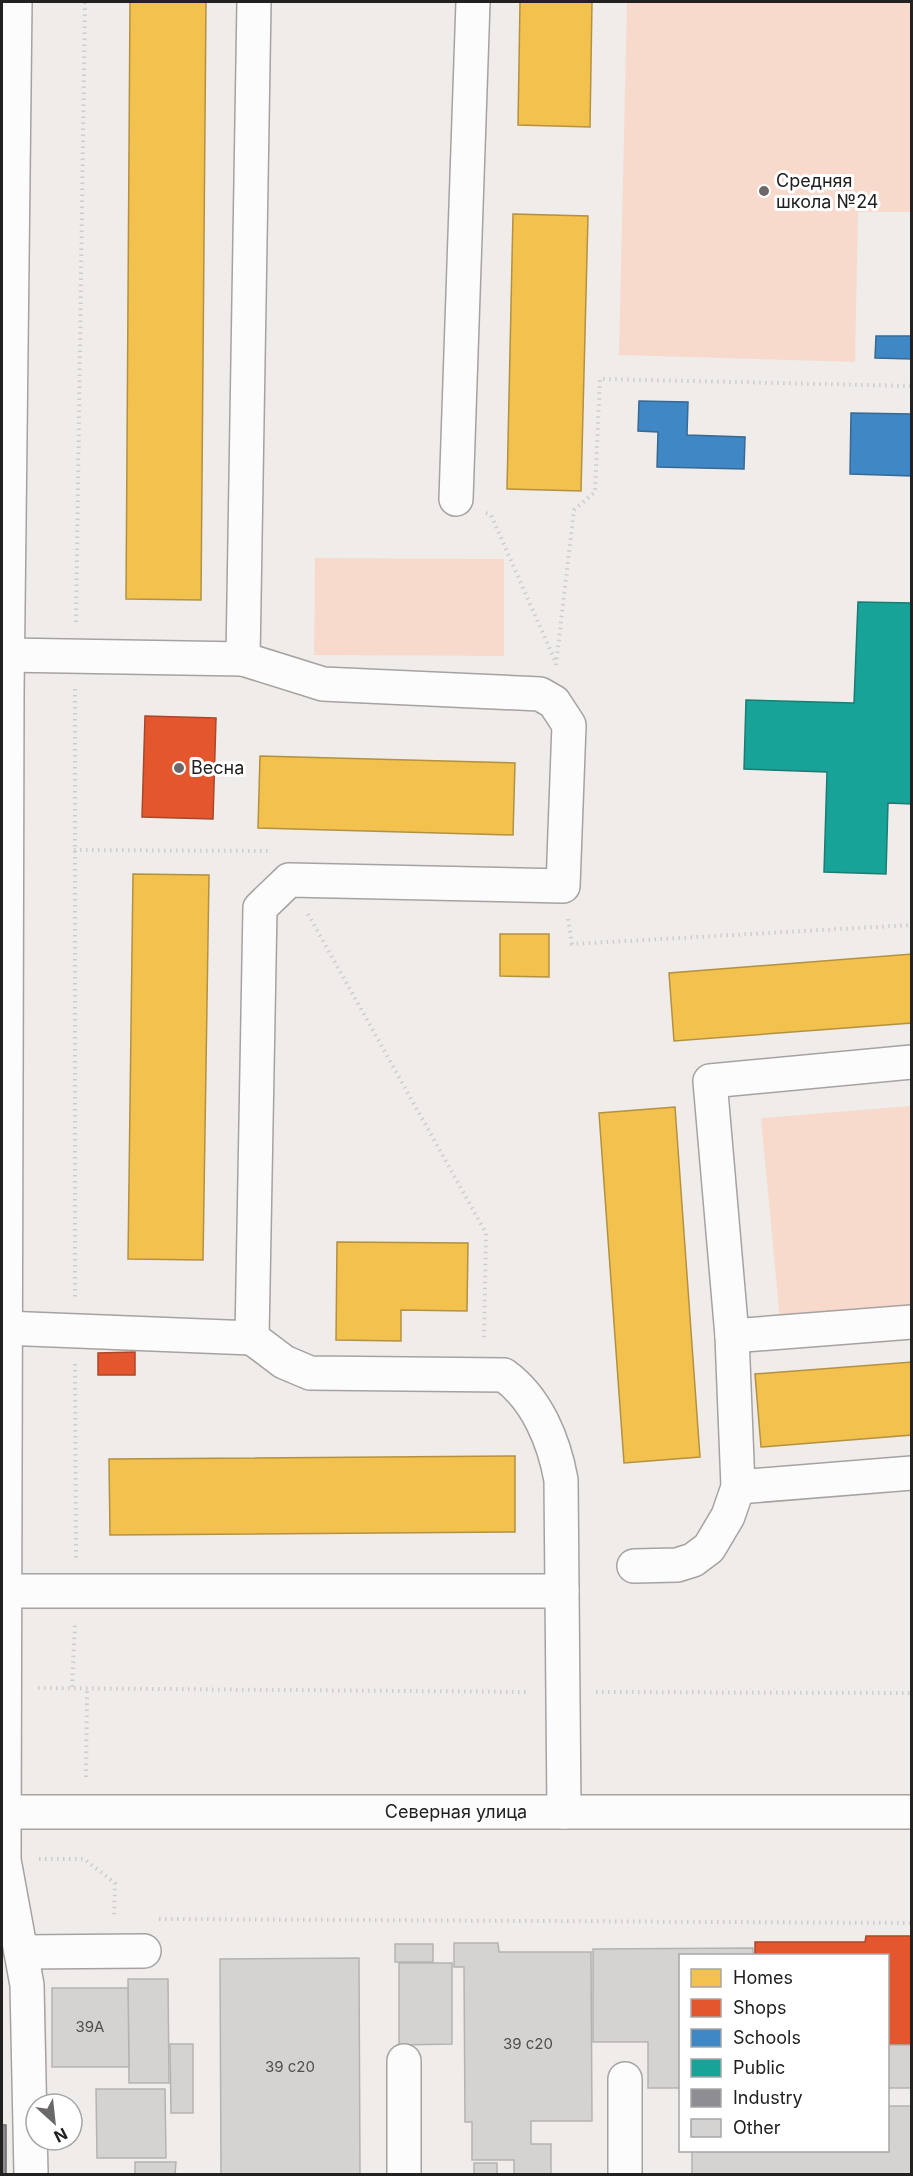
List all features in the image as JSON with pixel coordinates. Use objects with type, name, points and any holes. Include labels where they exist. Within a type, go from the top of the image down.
[{"type":"street","points":[[15,2],[5,592],[7,655],[4,695],[3,1812],[7,1910],[21,1952],[27,1985],[31,2175]]},
{"type":"street","points":[[243,659],[254,2]]},
{"type":"street","points":[[456,499],[473,2]]},
{"type":"street","points":[[7,655],[243,659],[323,684],[540,694],[554,702],[569,725],[563,885],[289,880],[260,908],[252,1338]]},
{"type":"street","points":[[634,1566],[676,1565],[693,1560],[701,1554],[708,1548],[728,1516],[738,1487],[732,1336],[710,1081],[912,1062]]},
{"type":"street","points":[[732,1336],[912,1322]]},
{"type":"street","points":[[4,1328],[252,1338],[284,1362],[310,1373],[504,1376],[521,1388],[552,1444],[561,1480],[564,1812]]},
{"type":"street","points":[[738,1487],[912,1473]]},
{"type":"street","points":[[3,1591],[562,1591]]},
{"type":"street","name":"Северная улица","points":[[3,1812],[912,1812]]},
{"type":"street","points":[[21,1952],[144,1951]]},
{"type":"street","points":[[404,2061],[404,2175]]},
{"type":"street","points":[[625,2079],[626,2175]]},
{"type":"path","points":[[72,1688],[76,1592],[75,656],[85,2]]},
{"type":"path","points":[[554,702],[556,665],[574,510],[595,492],[600,380],[912,386]]},
{"type":"path","points":[[456,499],[491,516],[556,665]]},
{"type":"path","points":[[289,880],[486,1233],[484,1376]]},
{"type":"path","points":[[563,885],[572,944],[912,925]]},
{"type":"path","points":[[4,1688],[912,1693]]},
{"type":"path","points":[[84,1859],[87,1688]]},
{"type":"path","points":[[4,1860],[84,1859],[115,1882],[114,1919],[124,1919]]},
{"type":"path","points":[[157,1919],[912,1923]]},
{"type":"shaded area","name":"Средняя школа №24","points":[[627,2],[911,2],[911,212],[858,212],[855,362],[619,355]]},
{"type":"shaded area","points":[[315,558],[504,559],[504,656],[314,655]]},
{"type":"shaded area","points":[[911,1106],[911,1311],[780,1321],[761,1118]]},
{"type":"building: Homes","points":[[130,2],[206,2],[201,600],[126,599]]},
{"type":"building: Homes","points":[[520,2],[592,2],[590,127],[518,125]]},
{"type":"building: Homes","points":[[513,214],[588,216],[581,491],[507,489]]},
{"type":"building: Homes","points":[[260,756],[515,763],[513,835],[258,828]]},
{"type":"building: Homes","points":[[133,874],[209,875],[203,1260],[128,1259]]},
{"type":"building: Homes","points":[[500,934],[549,934],[549,977],[500,976]]},
{"type":"building: Homes","points":[[912,954],[912,1023],[674,1041],[669,973]]},
{"type":"building: Homes","points":[[675,1107],[700,1457],[624,1463],[599,1113]]},
{"type":"building: Homes","points":[[337,1242],[468,1243],[467,1311],[401,1310],[401,1341],[336,1340]]},
{"type":"building: Homes","points":[[912,1362],[912,1435],[761,1447],[755,1374]]},
{"type":"building: Homes","points":[[515,1456],[515,1532],[110,1535],[109,1459]]},
{"type":"building: Shops","name":"Весна","points":[[145,716],[216,718],[213,819],[142,817]]},
{"type":"building: Shops","points":[[135,1352],[135,1375],[98,1375],[98,1353]]},
{"type":"building: Shops","points":[[866,1936],[912,1936],[912,2045],[889,2045],[889,1954],[755,1954],[755,1942],[865,1942]]},
{"type":"building: Schools","points":[[876,336],[912,336],[912,359],[875,358]]},
{"type":"building: Schools","points":[[639,401],[688,402],[687,435],[745,437],[744,469],[657,467],[658,432],[638,431]]},
{"type":"building: Schools","points":[[851,413],[912,414],[912,476],[850,474]]},
{"type":"building: Public","points":[[858,602],[912,603],[912,804],[888,803],[886,874],[824,872],[827,772],[744,769],[746,700],[854,703]]},
{"type":"building: Industry","points":[[2,2125],[6,2125],[6,2174],[2,2174]]},
{"type":"building: Other","points":[[454,1943],[498,1943],[499,1952],[591,1952],[592,2121],[531,2121],[531,2144],[551,2144],[551,2174],[514,2174],[514,2160],[472,2160],[472,2122],[465,2122],[464,1967],[454,1967]]},
{"type":"building: Other","points":[[395,1944],[433,1944],[433,1962],[395,1962]]},
{"type":"building: Other","points":[[753,1948],[753,1954],[679,1954],[679,2088],[648,2088],[648,2042],[593,2042],[593,1949]]},
{"type":"building: Other","points":[[359,1958],[360,2174],[221,2174],[220,1959]]},
{"type":"building: Other","points":[[399,1963],[452,1963],[452,2044],[399,2045]]},
{"type":"building: Other","points":[[128,1979],[168,1979],[169,2083],[129,2083]]},
{"type":"building: Other","points":[[52,1988],[128,1988],[129,2067],[52,2067]]},
{"type":"building: Other","points":[[170,2044],[193,2044],[193,2113],[171,2113]]},
{"type":"building: Other","points":[[889,2045],[912,2045],[912,2088],[889,2088]]},
{"type":"building: Other","points":[[96,2089],[165,2089],[166,2158],[97,2158]]},
{"type":"building: Other","points":[[889,2106],[912,2106],[912,2174],[692,2174],[692,2152],[889,2152]]},
{"type":"building: Other","points":[[135,2162],[176,2162],[175,2174],[135,2174]]},
{"type":"building: Other","points":[[474,2163],[497,2163],[497,2174],[474,2174]]},
{"type":"place","name":"Средняя школа №24","points":[[764,191]]},
{"type":"place","name":"Весна","points":[[179,768]]}]
